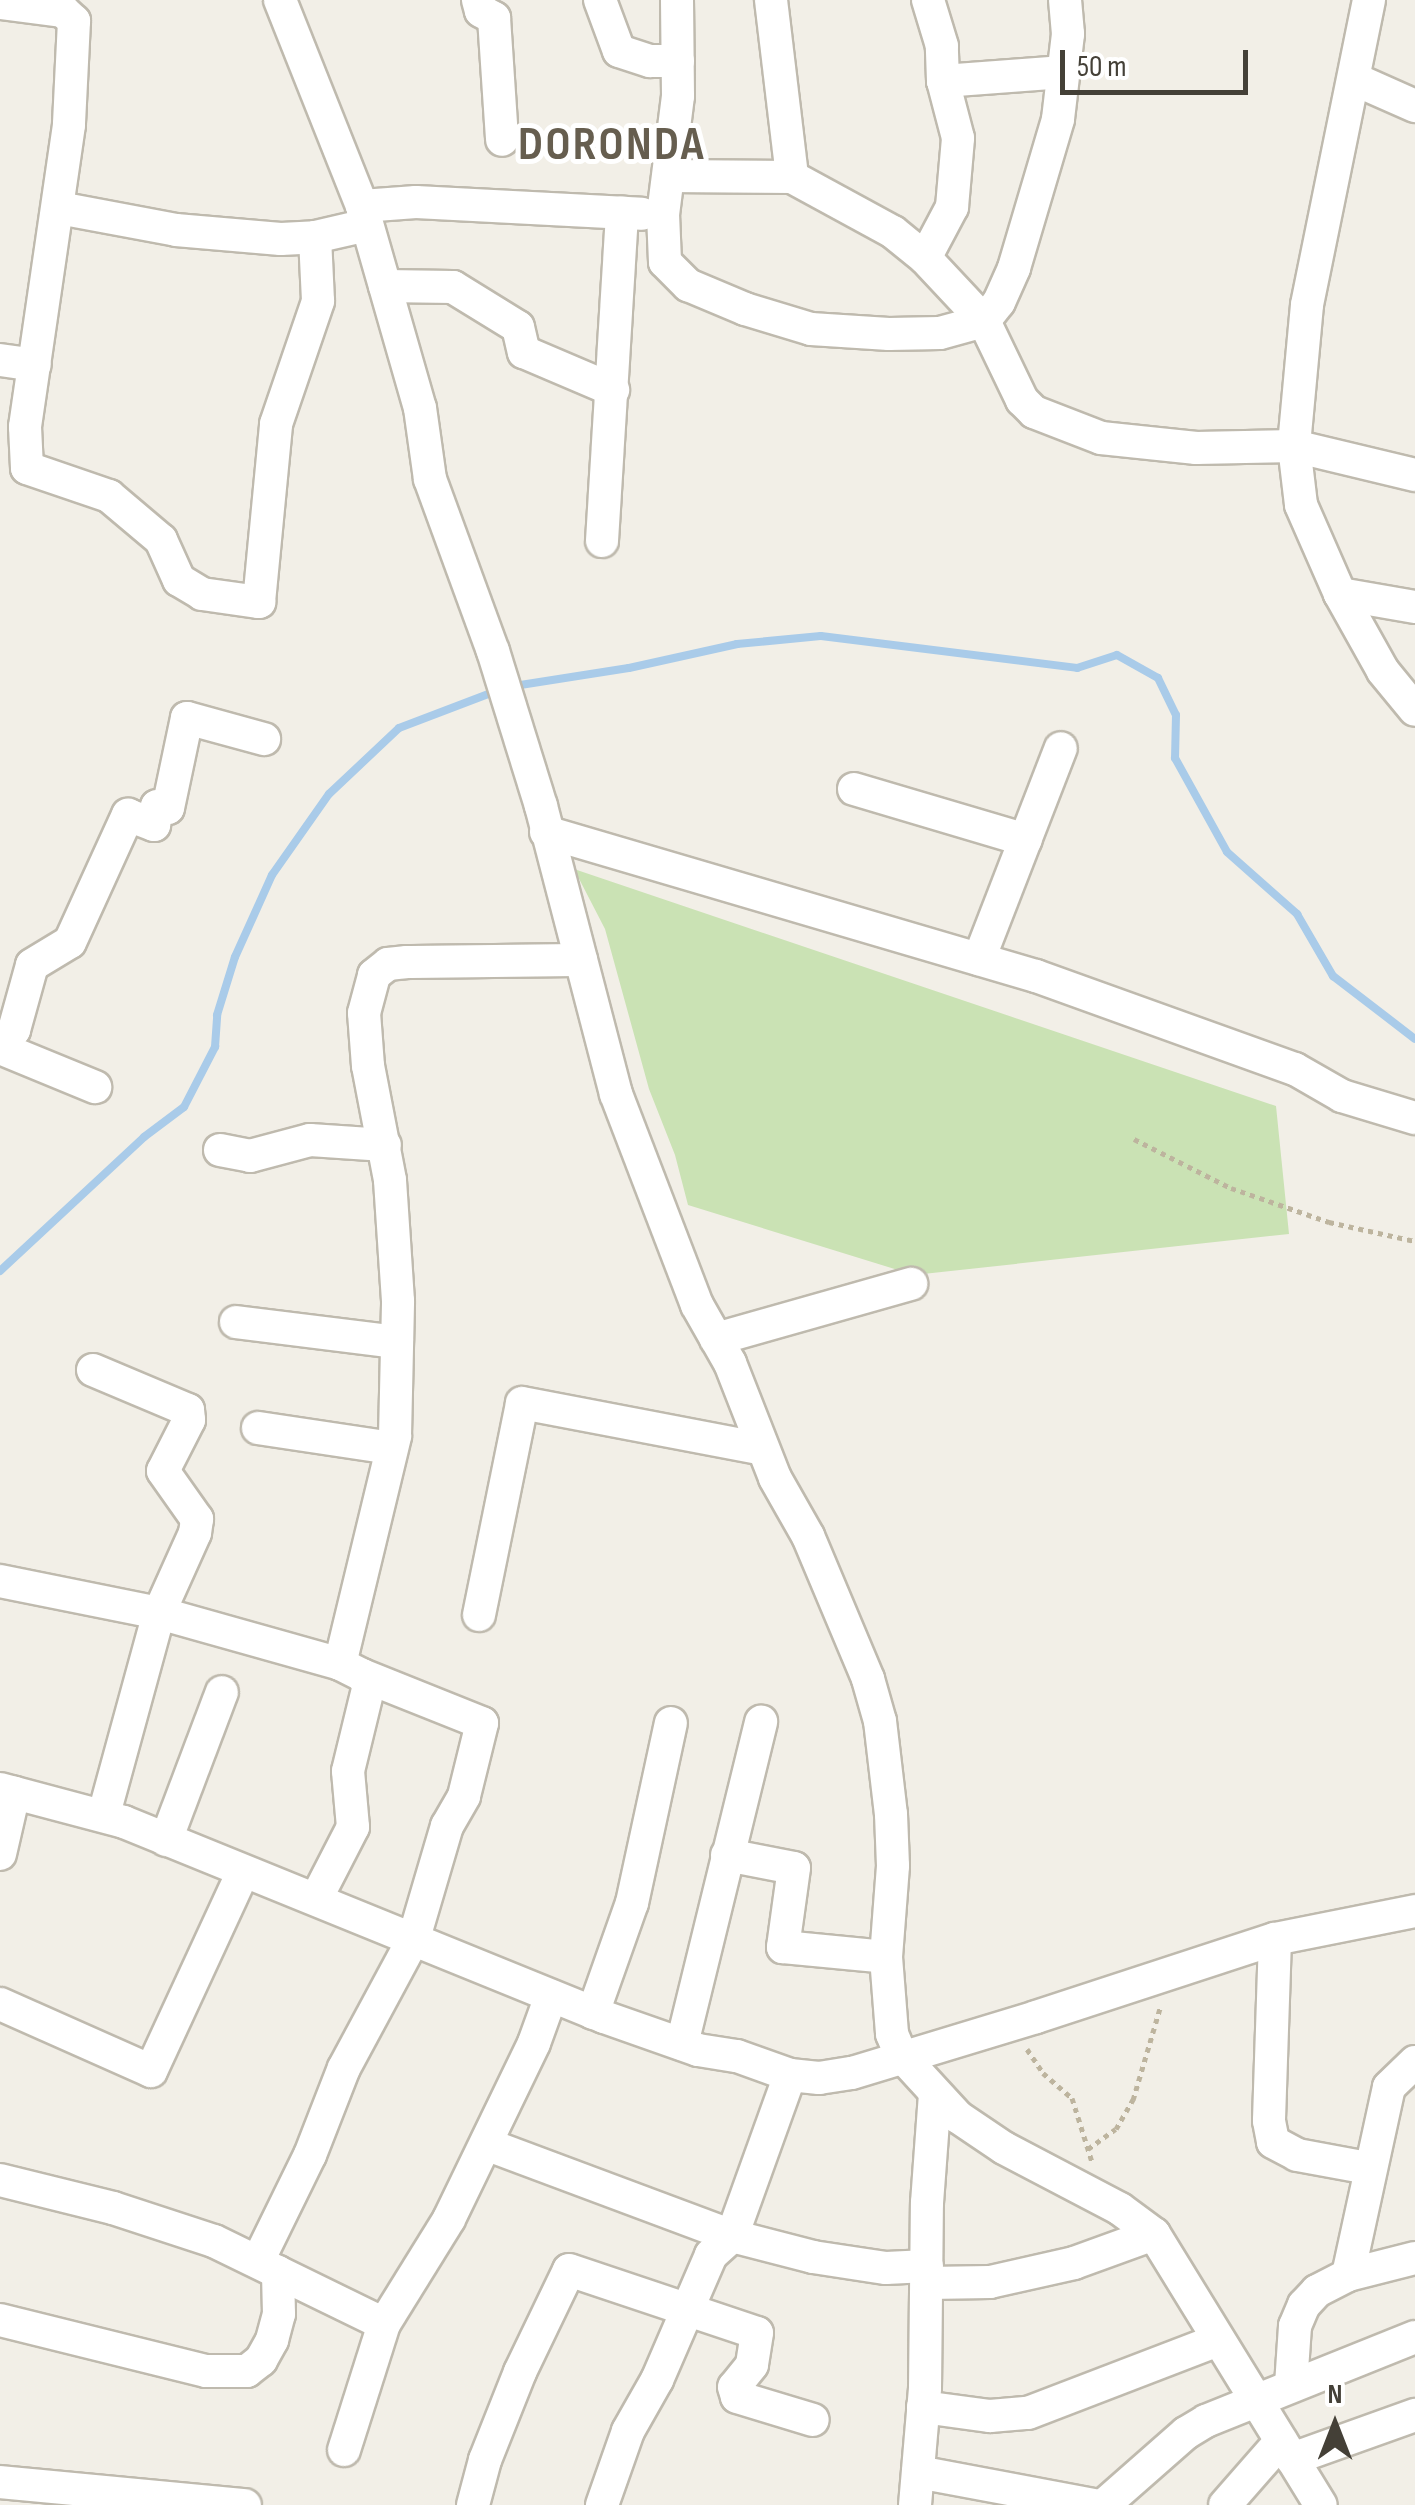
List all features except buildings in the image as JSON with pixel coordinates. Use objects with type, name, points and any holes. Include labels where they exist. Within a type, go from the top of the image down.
[{"type":"street","points":[[280,0],[365,215],[420,408],[430,479],[493,651],[616,1094],[697,1305],[730,1364],[763,1449],[845,1622],[880,1721],[893,1866],[886,1957],[887,2012],[901,2055],[958,2118],[1004,2148],[1102,2198],[1154,2234],[1321,2505]]},
{"type":"street","points":[[478,0],[481,11],[494,18],[502,140]]},
{"type":"street","points":[[600,0],[619,51],[650,61],[678,61]]},
{"type":"street","points":[[677,0],[678,61],[663,214],[666,262],[688,285],[746,309],[810,329],[861,333],[940,333],[984,321],[1014,268],[1058,119],[1064,72],[1065,0]]},
{"type":"street","points":[[771,0],[792,177]]},
{"type":"street","points":[[925,258],[952,207],[958,138],[943,80],[942,46],[928,0]]},
{"type":"street","points":[[1369,0],[1307,304],[1294,446],[1301,505],[1340,594],[1383,671],[1415,710]]},
{"type":"street","points":[[0,3],[64,5],[74,21],[74,67],[59,208],[26,427],[27,468],[109,496],[161,540],[179,580],[202,594],[259,602],[276,424],[318,301],[315,237]]},
{"type":"street","points":[[943,80],[1064,72]]},
{"type":"street","points":[[1354,79],[1415,106]]},
{"type":"street","points":[[669,176],[792,177],[893,232],[925,258],[984,321],[1022,400],[1060,424],[1101,438],[1152,446],[1294,446],[1415,475]]},
{"type":"street","points":[[59,208],[176,230],[281,239],[315,237],[365,215],[416,202],[663,214]]},
{"type":"street","points":[[602,541],[622,213]]},
{"type":"street","points":[[386,286],[453,287],[518,327],[524,352],[612,390]]},
{"type":"street","points":[[0,360],[35,365]]},
{"type":"street","points":[[1340,594],[1415,607]]},
{"type":"street","points":[[95,1087],[0,1046],[14,1030],[32,965],[70,942],[128,815],[154,825],[157,806],[168,808],[188,718],[264,739]]},
{"type":"street","points":[[980,960],[1062,748]]},
{"type":"street","points":[[854,788],[1026,840]]},
{"type":"street","points":[[546,832],[980,960],[1278,1063],[1342,1096],[1415,1118]]},
{"type":"street","points":[[351,1670],[392,1448],[397,1342],[398,1301],[385,1145],[368,1066],[364,1013],[374,975],[388,964],[406,962],[581,960]]},
{"type":"street","points":[[220,1150],[250,1156],[310,1140],[385,1145]]},
{"type":"street","points":[[716,1339],[911,1284]]},
{"type":"street","points":[[236,1322],[397,1342]]},
{"type":"street","points":[[93,1370],[188,1410],[189,1420],[163,1471],[197,1519],[195,1533],[159,1613],[104,1814]]},
{"type":"street","points":[[478,1615],[522,1403],[763,1449]]},
{"type":"street","points":[[258,1428],[392,1448]]},
{"type":"street","points":[[0,1581],[159,1613],[351,1670],[482,1723],[464,1796],[447,1826],[414,1938],[344,2068],[268,2267],[278,2314],[272,2340],[261,2360],[247,2371],[206,2371],[0,2320]]},
{"type":"street","points":[[316,1899],[352,1827],[348,1771],[369,1685],[351,1670]]},
{"type":"street","points":[[166,1840],[222,1692]]},
{"type":"street","points":[[593,2012],[632,1904],[671,1722]]},
{"type":"street","points":[[682,2044],[761,1722]]},
{"type":"street","points":[[0,1854],[7,1791],[104,1814],[242,1874],[316,1899],[593,2012],[682,2044],[737,2056],[790,2075],[819,2078],[852,2073],[1275,1939],[1415,1911]]},
{"type":"street","points":[[728,1855],[794,1868],[782,1947],[886,1957]]},
{"type":"street","points":[[0,2004],[152,2070],[158,2065],[242,1874]]},
{"type":"street","points":[[1275,1939],[1270,2121],[1273,2142],[1296,2155],[1368,2168]]},
{"type":"street","points":[[344,2450],[384,2324],[441,2234],[534,2043],[551,1996]]},
{"type":"street","points":[[1348,2276],[1388,2087],[1415,2062]]},
{"type":"street","points":[[602,2505],[628,2432],[711,2255],[732,2236],[790,2075]]},
{"type":"street","points":[[936,2095],[929,2148],[923,2407],[916,2489],[980,2480],[1095,2505]]},
{"type":"street","points":[[486,2144],[658,2212],[732,2236],[813,2257],[927,2275],[990,2282],[1074,2263],[1154,2234]]},
{"type":"street","points":[[0,2180],[164,2224],[268,2267],[384,2324]]},
{"type":"street","points":[[1291,2385],[1296,2326],[1304,2304],[1316,2291],[1348,2276],[1415,2258]]},
{"type":"street","points":[[473,2505],[485,2460],[520,2372],[569,2270],[757,2333],[752,2365],[734,2387],[738,2397],[813,2420]]},
{"type":"street","points":[[1104,2505],[1186,2434],[1255,2399],[1415,2337]]},
{"type":"street","points":[[923,2407],[990,2416],[1028,2413],[1218,2340]]},
{"type":"street","points":[[1225,2505],[1286,2450],[1415,2416]]},
{"type":"street","points":[[0,2482],[246,2505]]},
{"type":"path","points":[[1134,1139],[1232,1188],[1329,1222],[1415,1242]]},
{"type":"path","points":[[1088,2149],[1116,2130],[1133,2100],[1158,2020],[1168,1971]]},
{"type":"path","points":[[1012,2024],[1043,2074],[1072,2098],[1102,2198]]},
{"type":"green space","points":[[574,869],[1276,1106],[1289,1234],[914,1275],[688,1205],[675,1155],[649,1089],[605,929]]},
{"type":"waterway","points":[[514,686],[629,668],[737,644],[821,636],[1077,668],[1117,655],[1158,678],[1176,715],[1175,758],[1227,852],[1297,914],[1333,976],[1415,1039]]},
{"type":"waterway","points":[[0,1271],[144,1137],[184,1107],[215,1047],[217,1015],[235,957],[272,875],[329,794],[399,728],[496,691]]},
{"type":"district","name":"DORONDA","points":[[612,145]]}]
